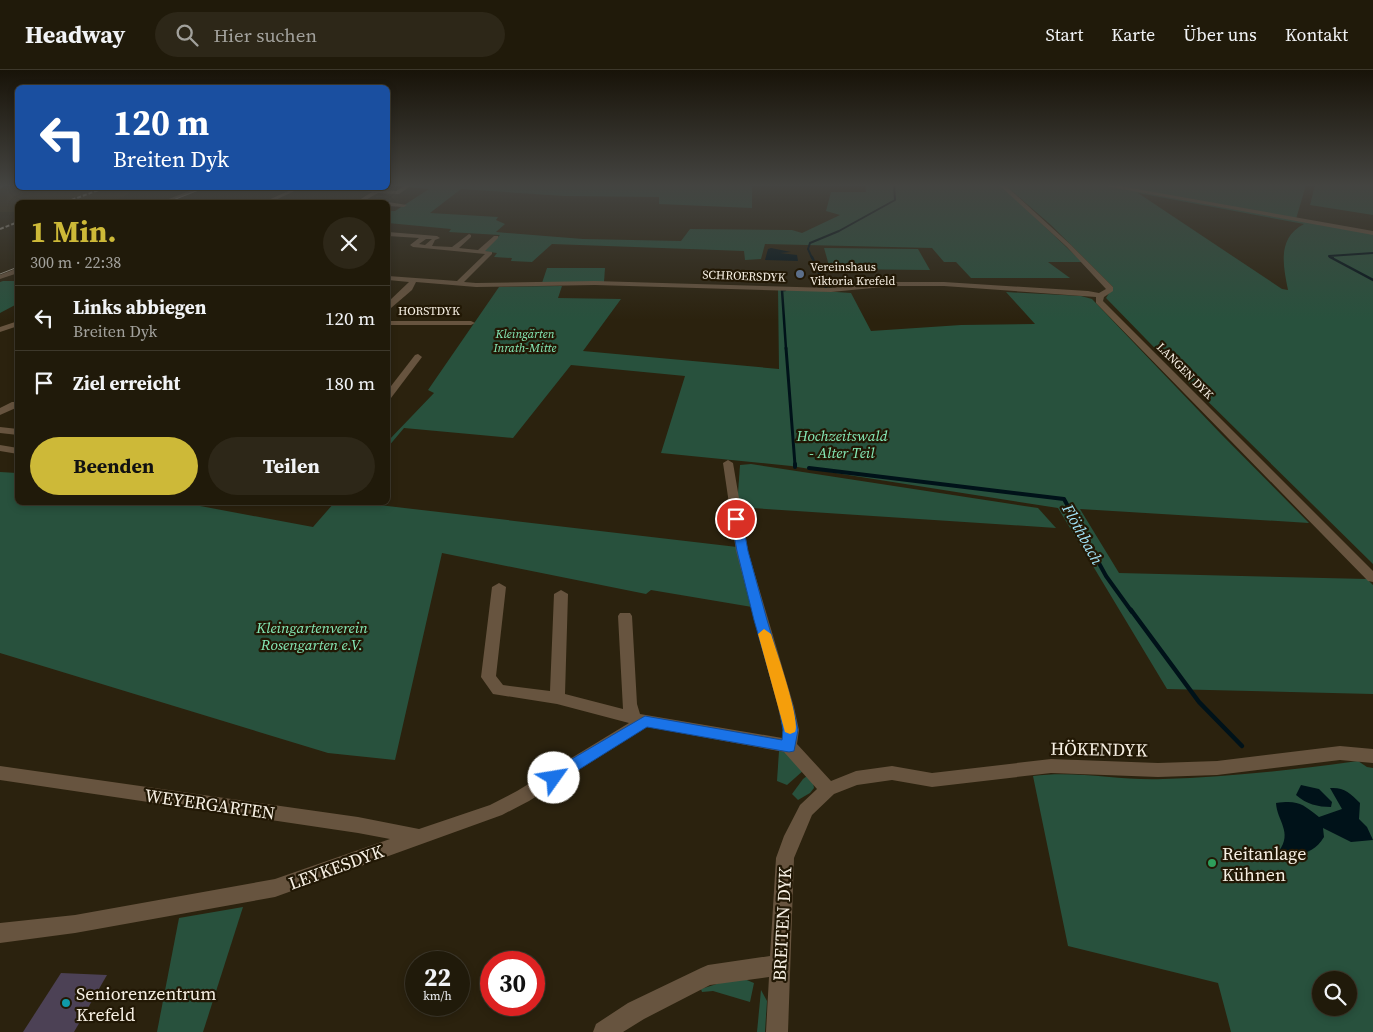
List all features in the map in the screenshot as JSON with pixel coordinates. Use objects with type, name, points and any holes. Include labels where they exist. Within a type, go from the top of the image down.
[{"type":"street","points":[[1051,230],[1110,289],[1100,296]]},
{"type":"street","points":[[1350,230],[1373,234]]},
{"type":"street","points":[[390,234],[437,238],[426,247]]},
{"type":"street","points":[[454,249],[469,236]]},
{"type":"street","points":[[425,237],[413,246],[490,253],[458,284]]},
{"type":"street","points":[[480,252],[496,237]]},
{"type":"street","points":[[0,271],[15,265]]},
{"type":"street","points":[[0,278],[15,271]]},
{"type":"street","name":"SCHROERSDYK","points":[[390,278],[458,284],[604,284],[843,290],[893,284],[944,284],[1088,293],[1100,296]]},
{"type":"street","name":"HORSTDYK","points":[[390,304],[409,288],[414,280]]},
{"type":"street","name":"LANGEN DYK","points":[[1100,296],[1099,301],[1116,319],[1373,578]]},
{"type":"street","name":"HORSTDYK","points":[[390,322],[471,323]]},
{"type":"street","points":[[0,330],[15,324]]},
{"type":"street","points":[[390,393],[418,357]]},
{"type":"street","points":[[0,412],[15,404]]},
{"type":"street","points":[[0,448],[15,450]]},
{"type":"street","points":[[728,463],[742,551],[791,730],[789,746]]},
{"type":"street","points":[[499,587],[488,677],[498,690],[557,698],[639,719],[789,746],[828,789]]},
{"type":"street","points":[[557,698],[561,594]]},
{"type":"street","points":[[625,616],[629,704],[639,719]]},
{"type":"street","name":"LEYKESDYK","points":[[0,933],[75,924],[275,888],[496,810],[523,796],[639,719]]},
{"type":"street","name":"HÖKENDYK","points":[[828,789],[856,778],[892,772],[932,780],[1051,766],[1158,770],[1197,769],[1340,753],[1373,756]]},
{"type":"street","name":"WEYERGARTEN","points":[[0,773],[358,825],[419,837]]},
{"type":"street","name":"BREITEN DYK","points":[[777,1032],[785,858],[806,810],[828,789]]},
{"type":"street","points":[[604,1032],[636,1011],[708,975],[780,966]]},
{"type":"green space","points":[[450,230],[498,230],[496,232],[583,239],[681,241],[689,230],[792,230],[802,233],[809,230],[1048,230],[1082,262],[1048,262],[1070,278],[971,278],[956,262],[944,262],[932,248],[765,244],[761,259],[745,260],[744,251],[552,244],[532,262],[511,261],[512,258],[494,257],[497,253],[483,251],[500,235],[449,232]]},
{"type":"green space","points":[[1056,230],[1193,230],[1282,289],[1288,290],[1284,253],[1289,237],[1295,230],[1350,230],[1373,234],[1373,564],[1183,377],[1106,298],[1113,287]]},
{"type":"green space","points":[[824,248],[918,249],[930,270],[830,269]]},
{"type":"green space","points":[[547,268],[605,268],[604,282],[542,283]]},
{"type":"green space","points":[[15,281],[15,305],[0,313],[0,282]]},
{"type":"green space","points":[[562,286],[558,298],[621,299],[583,351],[779,369],[778,288],[851,293],[871,331],[961,325],[1035,324],[1006,292],[1081,296],[1092,299],[1309,523],[1080,509],[1119,573],[1367,579],[1373,585],[1373,694],[1167,689],[1058,508],[791,466],[661,453],[685,376],[571,365],[513,438],[404,428],[390,445],[390,439],[434,393],[428,390],[499,287]]},
{"type":"green space","points":[[751,464],[1038,508],[1056,528],[737,507],[740,465]]},
{"type":"green space","name":"Kleingartenverein Rosengarten e.V.","points":[[0,472],[15,473],[15,505],[195,505],[313,527],[332,505],[379,505],[737,547],[752,607],[651,590],[646,594],[442,553],[395,760],[328,753],[0,653]]},
{"type":"green space","points":[[779,751],[789,753],[804,770],[787,785],[777,781]]},
{"type":"green space","name":"Reitanlage Kühnen","points":[[1358,761],[1367,767],[1373,768],[1373,1032],[1231,1032],[1218,983],[1068,946],[1033,776],[1065,774],[1131,779],[1163,779],[1285,770]]},
{"type":"green space","points":[[811,773],[814,788],[810,793],[798,800],[792,794],[803,779]]},
{"type":"green space","points":[[243,907],[203,1032],[157,1032],[179,918]]},
{"type":"green space","points":[[742,978],[754,983],[750,1002],[713,991],[702,992],[701,989],[726,981]]},
{"type":"green space","points":[[761,990],[767,1001],[765,1032],[757,1032]]},
{"type":"shaded area","points":[[768,249],[791,252],[780,253],[797,255],[798,261],[765,260]]},
{"type":"shaded area","points":[[1301,785],[1319,789],[1332,802],[1331,807],[1304,801],[1296,795]]},
{"type":"shaded area","points":[[1330,788],[1346,791],[1360,803],[1359,819],[1367,827],[1373,840],[1351,842],[1323,828],[1324,837],[1310,851],[1299,854],[1279,851],[1285,838],[1276,803],[1290,802],[1300,804],[1319,817],[1342,809]]},
{"type":"building","name":"Seniorenzentrum Krefeld","points":[[61,973],[107,975],[74,1032],[23,1032]]},
{"type":"waterway","name":"Flöthbach","points":[[812,258],[808,249],[810,243],[841,230]]},
{"type":"waterway","points":[[1333,258],[1329,256],[1373,253]]},
{"type":"waterway","name":"Flöthbach","points":[[812,257],[826,288]]},
{"type":"waterway","points":[[1330,257],[1373,280]]},
{"type":"waterway","name":"Flöthbach","points":[[785,290],[782,290],[786,349]]},
{"type":"waterway","name":"Flöthbach","points":[[786,348],[795,465]]},
{"type":"waterway","name":"Flöthbach","points":[[809,468],[1064,499],[1106,576],[1132,612]]},
{"type":"waterway","name":"Flöthbach","points":[[1131,610],[1199,702],[1242,746]]},
{"type":"tram line","points":[[0,274],[15,268]]},
{"type":"slow traffic","points":[[764,634],[786,707],[790,728]]},
{"type":"place","name":"Vereinshaus Viktoria Krefeld","points":[[800,274]]},
{"type":"place","name":"Reitanlage Kühnen","points":[[1212,863]]},
{"type":"place","name":"Seniorenzentrum Krefeld","points":[[66,1003]]},
{"type":"route","points":[[554,778],[645,721],[789,746],[791,730],[786,707],[760,620],[742,551],[736,519]]},
{"type":"park label","name":"Kleingärten Inrath-Mitte","points":[[525,341]]},
{"type":"park label","name":"Hochzeitswald - Alter Teil","points":[[842,444]]}]
